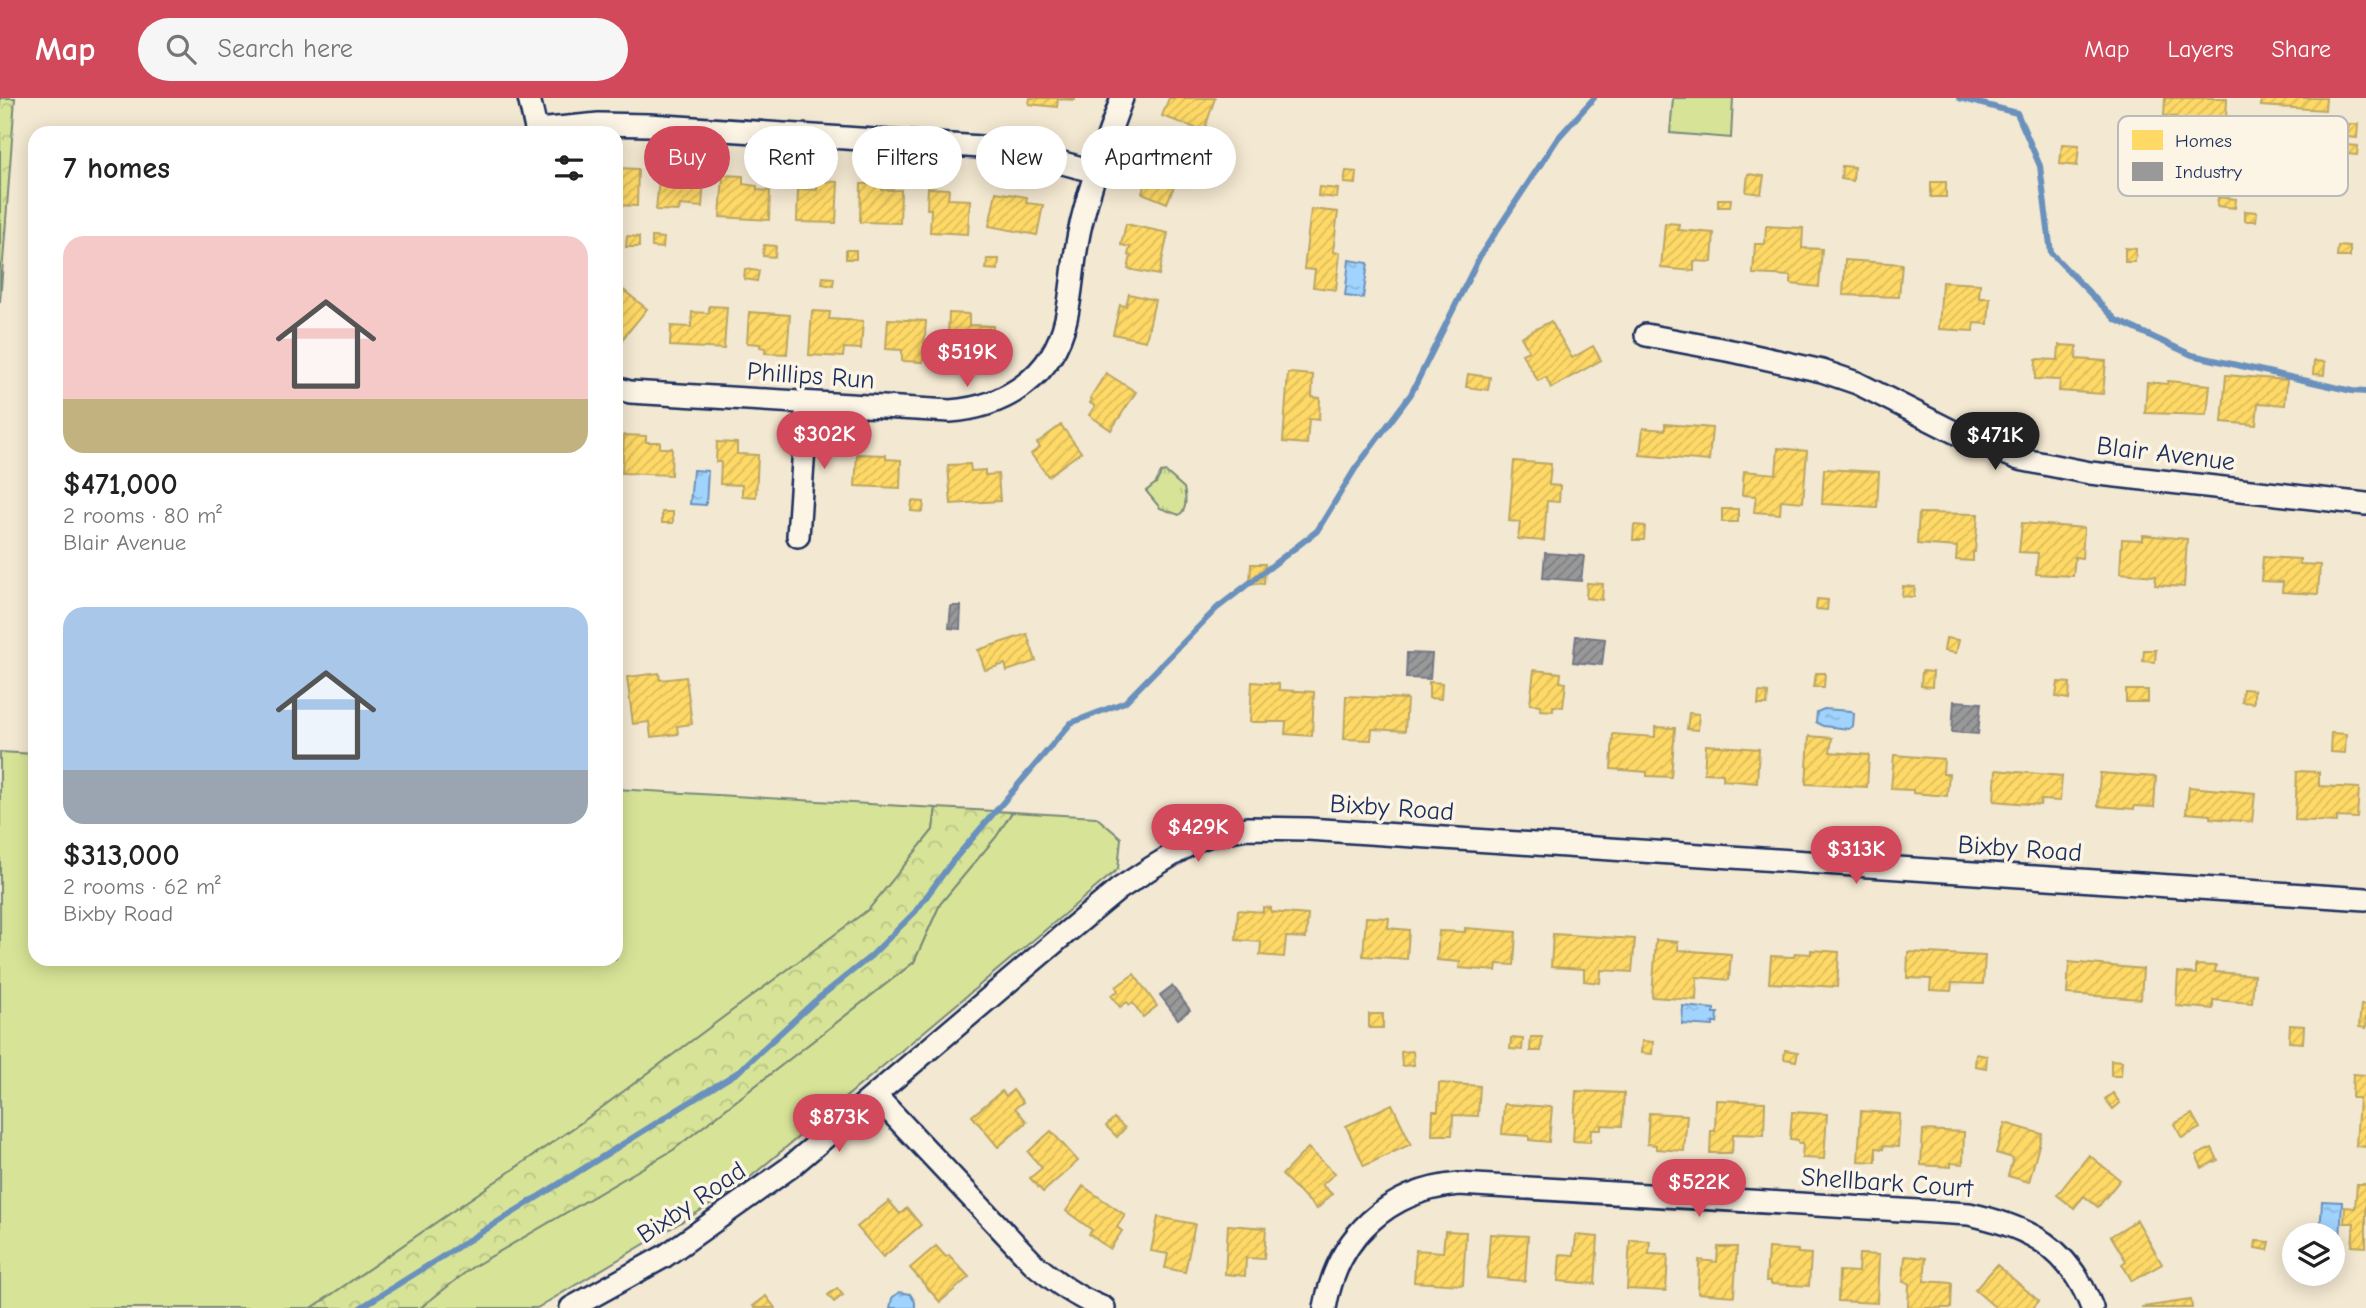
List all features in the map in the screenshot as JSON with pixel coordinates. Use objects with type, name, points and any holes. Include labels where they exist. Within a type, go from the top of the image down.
[{"type":"street","points":[[529,98],[536,126]]},
{"type":"street","name":"Phillips Run","points":[[1112,126],[1122,98]]},
{"type":"street","points":[[584,126],[649,125],[981,147],[1019,152],[1081,168]]},
{"type":"street","name":"Phillips Run","points":[[623,390],[964,410],[991,405],[1035,376],[1058,343],[1066,319],[1080,224],[1091,189]]},
{"type":"street","name":"Blair Avenue","points":[[1646,335],[1822,371],[1857,383],[1968,439],[2020,459],[2090,473],[2366,504]]},
{"type":"street","points":[[798,536],[807,402]]},
{"type":"street","name":"Bixby Road","points":[[571,1308],[665,1256],[746,1200],[876,1096],[1119,889],[1197,840],[1230,830],[1308,829],[2366,899]]},
{"type":"street","points":[[876,1096],[1034,1264],[1087,1302],[1104,1308]]},
{"type":"street","name":"Shellbark Court","points":[[1325,1308],[1339,1262],[1364,1227],[1382,1210],[1423,1190],[1459,1184],[1969,1214],[2020,1227],[2038,1237],[2073,1271],[2092,1308]]},
{"type":"green space","points":[[0,98],[15,98],[0,302]]},
{"type":"green space","points":[[1673,98],[1733,98],[1731,138],[1670,133]]},
{"type":"green space","points":[[1166,472],[1184,488],[1185,507],[1179,515],[1160,508],[1146,491],[1156,483],[1161,473]]},
{"type":"green space","points":[[0,752],[28,754],[28,966],[623,966],[623,789],[936,808],[933,830],[870,909],[585,1120],[312,1308],[0,1308]]},
{"type":"green space","points":[[936,808],[1012,812],[996,837],[940,904],[914,962],[673,1150],[471,1268],[420,1308],[312,1308],[585,1120],[869,909],[933,830]]},
{"type":"green space","points":[[1012,812],[1096,817],[1121,838],[1118,869],[735,1190],[537,1308],[420,1308],[471,1268],[673,1150],[914,962],[940,904],[996,837]]},
{"type":"water","points":[[1349,260],[1368,263],[1363,298],[1345,296]]},
{"type":"water","points":[[693,470],[708,471],[706,505],[690,504]]},
{"type":"water","points":[[1824,709],[1851,711],[1854,714],[1853,726],[1849,729],[1823,726],[1816,722],[1817,712]]},
{"type":"water","points":[[1683,1006],[1714,1009],[1714,1013],[1718,1013],[1717,1023],[1713,1023],[1713,1026],[1682,1024]]},
{"type":"water","points":[[2322,1201],[2342,1202],[2341,1223],[2321,1223]]},
{"type":"water","points":[[899,1292],[910,1294],[915,1308],[890,1308],[892,1298]]},
{"type":"building: Homes","points":[[1030,98],[1075,98],[1075,100],[1058,99],[1057,107],[1029,104]]},
{"type":"building: Homes","points":[[1169,98],[1215,98],[1206,126],[1190,126],[1162,116]]},
{"type":"building: Homes","points":[[2165,98],[2227,98],[2226,116],[2164,116]]},
{"type":"building: Homes","points":[[2261,98],[2326,98],[2325,110],[2261,106]]},
{"type":"building: Homes","points":[[2349,124],[2358,124],[2357,138],[2348,137]]},
{"type":"building: Homes","points":[[2062,144],[2079,145],[2077,166],[2060,164]]},
{"type":"building: Homes","points":[[2348,145],[2358,146],[2357,155],[2348,154]]},
{"type":"building: Homes","points":[[1842,166],[1854,167],[1853,181],[1841,179]]},
{"type":"building: Homes","points":[[623,168],[638,169],[637,206],[623,205]]},
{"type":"building: Homes","points":[[1346,171],[1357,172],[1356,184],[1344,183]]},
{"type":"building: Homes","points":[[1748,174],[1764,176],[1761,194],[1746,192]]},
{"type":"building: Homes","points":[[730,175],[743,176],[744,189],[770,191],[769,220],[720,217],[722,189],[730,189]]},
{"type":"building: Homes","points":[[1931,182],[1946,182],[1946,197],[1931,197]]},
{"type":"building: Homes","points":[[1319,187],[1338,189],[1337,198],[1318,196]]},
{"type":"building: Homes","points":[[658,189],[703,189],[702,207],[680,205],[679,211],[656,210]]},
{"type":"building: Homes","points":[[798,189],[838,189],[836,223],[797,222]]},
{"type":"building: Homes","points":[[861,189],[901,190],[900,223],[860,222]]},
{"type":"building: Homes","points":[[928,189],[949,189],[948,199],[970,200],[968,234],[930,232],[931,209],[927,209]]},
{"type":"building: Homes","points":[[1144,189],[1173,189],[1167,203],[1142,193]]},
{"type":"building: Homes","points":[[996,192],[1027,197],[1026,203],[1043,205],[1037,235],[989,226]]},
{"type":"building: Homes","points":[[2218,197],[2236,199],[2235,208],[2217,206]]},
{"type":"building: Homes","points":[[1718,199],[1731,199],[1730,207],[1718,207]]},
{"type":"building: Homes","points":[[1311,209],[1338,212],[1333,252],[1340,253],[1336,290],[1313,287],[1315,270],[1304,269]]},
{"type":"building: Homes","points":[[2245,211],[2257,212],[2256,221],[2245,221]]},
{"type":"building: Homes","points":[[1665,223],[1679,224],[1678,230],[1714,233],[1712,262],[1694,261],[1694,271],[1661,268]]},
{"type":"building: Homes","points":[[1126,224],[1168,233],[1159,275],[1128,269],[1130,247],[1121,245]]},
{"type":"building: Homes","points":[[1766,226],[1803,228],[1802,248],[1822,249],[1819,287],[1791,284],[1791,276],[1753,274],[1755,244],[1765,244]]},
{"type":"building: Homes","points":[[627,236],[639,237],[639,247],[626,247]]},
{"type":"building: Homes","points":[[652,237],[664,238],[663,248],[652,247]]},
{"type":"building: Homes","points":[[764,245],[776,246],[775,257],[763,256]]},
{"type":"building: Homes","points":[[2338,246],[2350,247],[2350,257],[2337,257]]},
{"type":"building: Homes","points":[[2125,248],[2136,249],[2135,262],[2125,262]]},
{"type":"building: Homes","points":[[846,250],[856,250],[856,259],[846,259]]},
{"type":"building: Homes","points":[[987,259],[999,259],[998,270],[986,269]]},
{"type":"building: Homes","points":[[1845,260],[1902,264],[1899,297],[1843,295]]},
{"type":"building: Homes","points":[[745,269],[759,271],[757,281],[744,279]]},
{"type":"building: Homes","points":[[823,277],[834,278],[833,286],[822,284]]},
{"type":"building: Homes","points":[[1942,282],[1980,284],[1979,298],[1990,298],[1988,324],[1974,323],[1973,331],[1939,329]]},
{"type":"building: Homes","points":[[623,290],[647,309],[623,339]]},
{"type":"building: Homes","points":[[1129,294],[1155,300],[1146,341],[1113,334],[1120,305],[1126,306]]},
{"type":"building: Homes","points":[[709,306],[727,307],[724,349],[670,346],[671,326],[691,327],[692,312],[709,313]]},
{"type":"building: Homes","points":[[812,311],[830,312],[829,319],[863,321],[861,349],[844,348],[843,357],[809,355]]},
{"type":"building: Homes","points":[[749,312],[790,315],[787,354],[765,353],[765,348],[760,347],[760,344],[747,343]]},
{"type":"building: Homes","points":[[949,313],[969,314],[969,325],[993,326],[992,356],[965,355],[965,359],[947,358]]},
{"type":"building: Homes","points":[[888,319],[926,321],[923,362],[902,361],[902,350],[886,349]]},
{"type":"building: Homes","points":[[1551,321],[1572,358],[1593,346],[1601,360],[1551,388],[1546,377],[1538,381],[1522,354],[1529,351],[1521,337]]},
{"type":"building: Homes","points":[[2059,345],[2077,346],[2076,359],[2106,361],[2103,394],[2059,391],[2060,380],[2035,379],[2036,359],[2058,360]]},
{"type":"building: Homes","points":[[2314,361],[2325,362],[2324,375],[2313,374]]},
{"type":"building: Homes","points":[[1106,373],[1136,392],[1111,430],[1089,415],[1095,406],[1090,403],[1090,398]]},
{"type":"building: Homes","points":[[1288,373],[1313,375],[1312,397],[1320,398],[1319,420],[1309,419],[1307,444],[1283,442]]},
{"type":"building: Homes","points":[[1468,374],[1490,377],[1488,390],[1466,387]]},
{"type":"building: Homes","points":[[2226,375],[2287,380],[2285,405],[2258,403],[2256,425],[2222,422]]},
{"type":"building: Homes","points":[[2168,381],[2210,385],[2207,415],[2145,413],[2147,382],[2167,384]]},
{"type":"building: Homes","points":[[1665,424],[1712,428],[1709,461],[1640,455],[1643,428],[1665,430]]},
{"type":"building: Homes","points":[[1061,425],[1081,452],[1048,476],[1031,454],[1040,447],[1037,443]]},
{"type":"building: Homes","points":[[624,435],[646,436],[646,442],[660,442],[660,448],[672,448],[671,475],[623,473]]},
{"type":"building: Homes","points":[[717,442],[737,443],[737,454],[758,455],[756,497],[742,496],[742,485],[720,484],[721,462],[716,462]]},
{"type":"building: Homes","points":[[1778,448],[1807,451],[1803,502],[1781,500],[1780,514],[1754,512],[1756,496],[1742,495],[1744,471],[1776,474]]},
{"type":"building: Homes","points":[[857,454],[886,455],[886,459],[901,460],[900,488],[855,486]]},
{"type":"building: Homes","points":[[1514,461],[1551,464],[1549,485],[1560,486],[1559,502],[1547,501],[1544,541],[1518,539],[1520,522],[1509,521]]},
{"type":"building: Homes","points":[[970,464],[971,471],[985,470],[985,475],[998,474],[1000,501],[951,504],[948,465]]},
{"type":"building: Homes","points":[[1824,469],[1879,472],[1877,507],[1822,504]]},
{"type":"building: Homes","points":[[912,501],[924,502],[923,512],[911,511]]},
{"type":"building: Homes","points":[[1722,509],[1738,509],[1738,522],[1722,522]]},
{"type":"building: Homes","points":[[662,512],[673,512],[673,523],[662,523]]},
{"type":"building: Homes","points":[[1919,513],[1978,514],[1973,561],[1956,560],[1957,547],[1917,544]]},
{"type":"building: Homes","points":[[2022,523],[2084,528],[2082,558],[2075,557],[2073,576],[2036,574],[2038,553],[2019,552]]},
{"type":"building: Homes","points":[[1634,525],[1645,526],[1644,540],[1633,540]]},
{"type":"building: Homes","points":[[2143,535],[2187,539],[2184,587],[2155,585],[2156,576],[2120,573],[2122,539],[2143,540]]},
{"type":"building: Homes","points":[[2263,557],[2300,559],[2300,564],[2320,565],[2318,594],[2282,592],[2283,582],[2261,581]]},
{"type":"building: Homes","points":[[1251,564],[1265,564],[1264,584],[1250,583]]},
{"type":"building: Homes","points":[[1587,583],[1603,584],[1602,600],[1586,598]]},
{"type":"building: Homes","points":[[1903,586],[1915,587],[1914,597],[1902,596]]},
{"type":"building: Homes","points":[[1817,599],[1828,600],[1827,610],[1816,609]]},
{"type":"building: Homes","points":[[1027,634],[1036,661],[1007,671],[1005,664],[985,670],[978,650]]},
{"type":"building: Homes","points":[[1946,638],[1959,640],[1956,653],[1944,651]]},
{"type":"building: Homes","points":[[2144,650],[2156,650],[2155,662],[2143,661]]},
{"type":"building: Homes","points":[[1534,670],[1561,673],[1560,682],[1566,683],[1563,707],[1553,706],[1553,711],[1540,710],[1541,705],[1530,704]]},
{"type":"building: Homes","points":[[1922,671],[1933,672],[1932,687],[1921,686]]},
{"type":"building: Homes","points":[[659,673],[660,680],[686,677],[692,724],[677,726],[678,734],[651,737],[649,722],[633,724],[627,677]]},
{"type":"building: Homes","points":[[1816,673],[1825,673],[1824,687],[1814,687]]},
{"type":"building: Homes","points":[[1252,682],[1279,684],[1279,690],[1314,692],[1312,736],[1285,734],[1286,722],[1250,722]]},
{"type":"building: Homes","points":[[1429,682],[1442,683],[1441,699],[1429,698]]},
{"type":"building: Homes","points":[[2058,682],[2070,683],[2069,699],[2056,697]]},
{"type":"building: Homes","points":[[2243,689],[2254,690],[2254,703],[2242,702]]},
{"type":"building: Homes","points":[[2126,690],[2148,690],[2148,702],[2126,702]]},
{"type":"building: Homes","points":[[1759,692],[1768,693],[1767,705],[1758,705]]},
{"type":"building: Homes","points":[[1346,696],[1407,699],[1405,731],[1372,729],[1371,740],[1344,739]]},
{"type":"building: Homes","points":[[1689,713],[1699,714],[1698,730],[1687,729]]},
{"type":"building: Homes","points":[[1655,727],[1675,728],[1671,777],[1647,776],[1647,772],[1611,769],[1613,734],[1655,737]]},
{"type":"building: Homes","points":[[2331,733],[2346,734],[2345,753],[2330,752]]},
{"type":"building: Homes","points":[[1809,736],[1832,738],[1830,752],[1869,755],[1867,787],[1806,784]]},
{"type":"building: Homes","points":[[1706,745],[1759,749],[1757,783],[1723,780],[1723,774],[1704,773]]},
{"type":"building: Homes","points":[[1894,755],[1944,759],[1943,774],[1949,774],[1947,796],[1891,789]]},
{"type":"building: Homes","points":[[1996,770],[2062,776],[2060,801],[2041,800],[2040,805],[1994,801]]},
{"type":"building: Homes","points":[[2297,771],[2319,772],[2319,786],[2359,788],[2357,818],[2337,817],[2337,822],[2295,820]]},
{"type":"building: Homes","points":[[2100,773],[2156,777],[2154,807],[2134,806],[2134,809],[2098,806]]},
{"type":"building: Homes","points":[[2189,787],[2255,793],[2252,822],[2186,813]]},
{"type":"building: Homes","points":[[1263,907],[1271,908],[1271,912],[1308,915],[1306,938],[1286,937],[1284,957],[1260,955],[1261,942],[1236,940],[1238,910],[1263,912]]},
{"type":"building: Homes","points":[[1366,917],[1389,918],[1388,928],[1409,930],[1407,959],[1363,956]]},
{"type":"building: Homes","points":[[1465,928],[1516,932],[1514,965],[1497,964],[1496,971],[1459,968],[1460,962],[1437,960],[1439,931],[1465,932]]},
{"type":"building: Homes","points":[[1553,934],[1635,939],[1632,972],[1601,970],[1600,983],[1584,981],[1584,969],[1551,967]]},
{"type":"building: Homes","points":[[1656,940],[1678,942],[1678,950],[1731,954],[1729,980],[1697,977],[1696,1000],[1652,997]]},
{"type":"building: Homes","points":[[1811,950],[1839,952],[1837,987],[1769,983],[1771,956],[1794,957],[1795,953],[1811,954]]},
{"type":"building: Homes","points":[[1908,952],[1985,956],[1983,984],[1952,983],[1951,991],[1930,990],[1931,979],[1907,978]]},
{"type":"building: Homes","points":[[2069,962],[2143,969],[2141,999],[2067,994]]},
{"type":"building: Homes","points":[[2196,965],[2216,966],[2215,972],[2254,975],[2252,1003],[2213,1000],[2213,1009],[2176,1006],[2178,972],[2196,974]]},
{"type":"building: Homes","points":[[1134,974],[1157,1006],[1143,1017],[1133,1003],[1130,1005],[1127,1002],[1120,1007],[1111,995],[1118,991],[1116,987]]},
{"type":"building: Homes","points":[[2361,1005],[2366,1005],[2366,1028],[2359,1027]]},
{"type":"building: Homes","points":[[1369,1014],[1383,1014],[1383,1028],[1369,1028]]},
{"type":"building: Homes","points":[[2290,1025],[2304,1026],[2303,1043],[2289,1042]]},
{"type":"building: Homes","points":[[1531,1037],[1542,1037],[1541,1051],[1530,1051]]},
{"type":"building: Homes","points":[[1511,1038],[1523,1039],[1522,1050],[1510,1049]]},
{"type":"building: Homes","points":[[1642,1041],[1653,1042],[1652,1054],[1641,1053]]},
{"type":"building: Homes","points":[[1785,1050],[1798,1052],[1796,1061],[1784,1059]]},
{"type":"building: Homes","points":[[1413,1051],[1414,1065],[1402,1066],[1401,1052]]},
{"type":"building: Homes","points":[[1976,1054],[1987,1056],[1986,1068],[1975,1066]]},
{"type":"building: Homes","points":[[2111,1060],[2122,1061],[2121,1076],[2111,1076]]},
{"type":"building: Homes","points":[[2353,1074],[2366,1075],[2366,1147],[2356,1146],[2359,1098],[2352,1098]]},
{"type":"building: Homes","points":[[1439,1083],[1480,1086],[1478,1116],[1453,1115],[1452,1135],[1432,1135],[1433,1111],[1438,1111]]},
{"type":"building: Homes","points":[[1013,1090],[1023,1102],[1015,1108],[1027,1122],[998,1147],[972,1116],[1002,1091],[1006,1096]]},
{"type":"building: Homes","points":[[1576,1091],[1624,1093],[1622,1126],[1601,1125],[1601,1130],[1591,1130],[1590,1142],[1573,1141]]},
{"type":"building: Homes","points":[[2113,1093],[2120,1103],[2113,1109],[2105,1099]]},
{"type":"building: Homes","points":[[1716,1100],[1765,1102],[1764,1135],[1733,1134],[1732,1153],[1710,1153],[1711,1131],[1715,1131]]},
{"type":"building: Homes","points":[[1392,1104],[1411,1144],[1364,1166],[1346,1126]]},
{"type":"building: Homes","points":[[1504,1104],[1552,1107],[1549,1142],[1529,1140],[1529,1136],[1502,1134]]},
{"type":"building: Homes","points":[[1861,1111],[1900,1114],[1898,1147],[1876,1148],[1876,1162],[1858,1161]]},
{"type":"building: Homes","points":[[1792,1112],[1827,1114],[1824,1159],[1802,1158],[1803,1143],[1790,1139]]},
{"type":"building: Homes","points":[[1649,1113],[1687,1115],[1684,1151],[1656,1149],[1656,1145],[1647,1144]]},
{"type":"building: Homes","points":[[2192,1114],[2200,1128],[2182,1138],[2174,1124]]},
{"type":"building: Homes","points":[[1114,1118],[1125,1128],[1117,1137],[1106,1126]]},
{"type":"building: Homes","points":[[2005,1123],[2042,1134],[2029,1182],[2008,1176],[2013,1158],[1996,1153]]},
{"type":"building: Homes","points":[[1923,1130],[1964,1132],[1963,1164],[1951,1163],[1951,1167],[1921,1165]]},
{"type":"building: Homes","points":[[1051,1131],[1078,1161],[1043,1192],[1030,1178],[1042,1168],[1028,1152]]},
{"type":"building: Homes","points":[[1308,1148],[1335,1173],[1322,1185],[1332,1194],[1317,1209],[1282,1175]]},
{"type":"building: Homes","points":[[2212,1148],[2218,1160],[2202,1168],[2196,1155]]},
{"type":"building: Homes","points":[[2089,1155],[2120,1180],[2098,1207],[2084,1196],[2074,1208],[2057,1195]]},
{"type":"building: Homes","points":[[2357,1184],[2366,1184],[2366,1247],[2352,1246],[2354,1223],[2344,1223],[2345,1207],[2355,1208]]},
{"type":"building: Homes","points":[[1083,1186],[1125,1215],[1117,1227],[1122,1231],[1110,1249],[1089,1234],[1092,1230],[1066,1211]]},
{"type":"building: Homes","points":[[889,1201],[900,1214],[907,1208],[921,1225],[883,1257],[857,1227]]},
{"type":"building: Homes","points":[[1158,1217],[1195,1224],[1185,1272],[1165,1268],[1168,1254],[1151,1251]]},
{"type":"building: Homes","points":[[2137,1220],[2162,1264],[2132,1281],[2122,1264],[2126,1261],[2111,1236]]},
{"type":"building: Homes","points":[[1228,1225],[1266,1228],[1264,1259],[1246,1258],[1245,1276],[1225,1274]]},
{"type":"building: Homes","points":[[1445,1231],[1466,1232],[1463,1285],[1414,1282],[1416,1250],[1443,1252]]},
{"type":"building: Homes","points":[[1490,1234],[1528,1236],[1525,1281],[1487,1278]]},
{"type":"building: Homes","points":[[1576,1235],[1598,1237],[1595,1284],[1558,1281],[1560,1254],[1574,1255]]},
{"type":"building: Homes","points":[[1630,1240],[1650,1241],[1649,1254],[1668,1255],[1666,1291],[1627,1289]]},
{"type":"building: Homes","points":[[2256,1241],[2270,1242],[2268,1250],[2255,1248]]},
{"type":"building: Homes","points":[[936,1246],[946,1257],[949,1255],[969,1277],[940,1302],[910,1268]]},
{"type":"building: Homes","points":[[1718,1247],[1737,1247],[1734,1296],[1698,1293],[1699,1260],[1717,1262]]},
{"type":"building: Homes","points":[[1768,1248],[1798,1250],[1798,1253],[1811,1254],[1809,1286],[1771,1284],[1771,1281],[1766,1281]]},
{"type":"building: Homes","points":[[1859,1254],[1879,1255],[1877,1303],[1838,1301],[1839,1271],[1858,1272]]},
{"type":"building: Homes","points":[[1905,1256],[1926,1258],[1924,1281],[1952,1283],[1951,1308],[1908,1308],[1909,1283],[1903,1282]]},
{"type":"building: Homes","points":[[1997,1265],[2039,1301],[2033,1308],[1996,1308],[1975,1290]]},
{"type":"building: Homes","points":[[837,1288],[843,1295],[834,1302],[828,1295]]},
{"type":"building: Homes","points":[[766,1296],[775,1308],[753,1306]]},
{"type":"building: Homes","points":[[2191,1300],[2192,1308],[2142,1308],[2142,1307]]},
{"type":"building: Industry","points":[[1545,553],[1584,556],[1581,581],[1543,578]]},
{"type":"building: Industry","points":[[951,606],[961,606],[960,629],[949,628]]},
{"type":"building: Industry","points":[[1576,636],[1605,639],[1602,665],[1573,662]]},
{"type":"building: Industry","points":[[1407,653],[1432,654],[1430,679],[1406,678]]},
{"type":"building: Industry","points":[[1954,701],[1981,703],[1978,734],[1952,732]]},
{"type":"building: Industry","points":[[1172,986],[1190,1010],[1178,1019],[1160,995]]},
{"type":"waterway","points":[[360,1308],[738,1072],[815,1001],[871,956],[915,912],[952,862],[1071,723],[1125,702],[1217,608],[1317,531],[1355,469],[1411,394],[1480,256],[1558,138],[1594,98]]},
{"type":"waterway","points":[[1959,98],[2017,113],[2040,166],[2051,253],[2116,320],[2192,355],[2366,392]]}]
